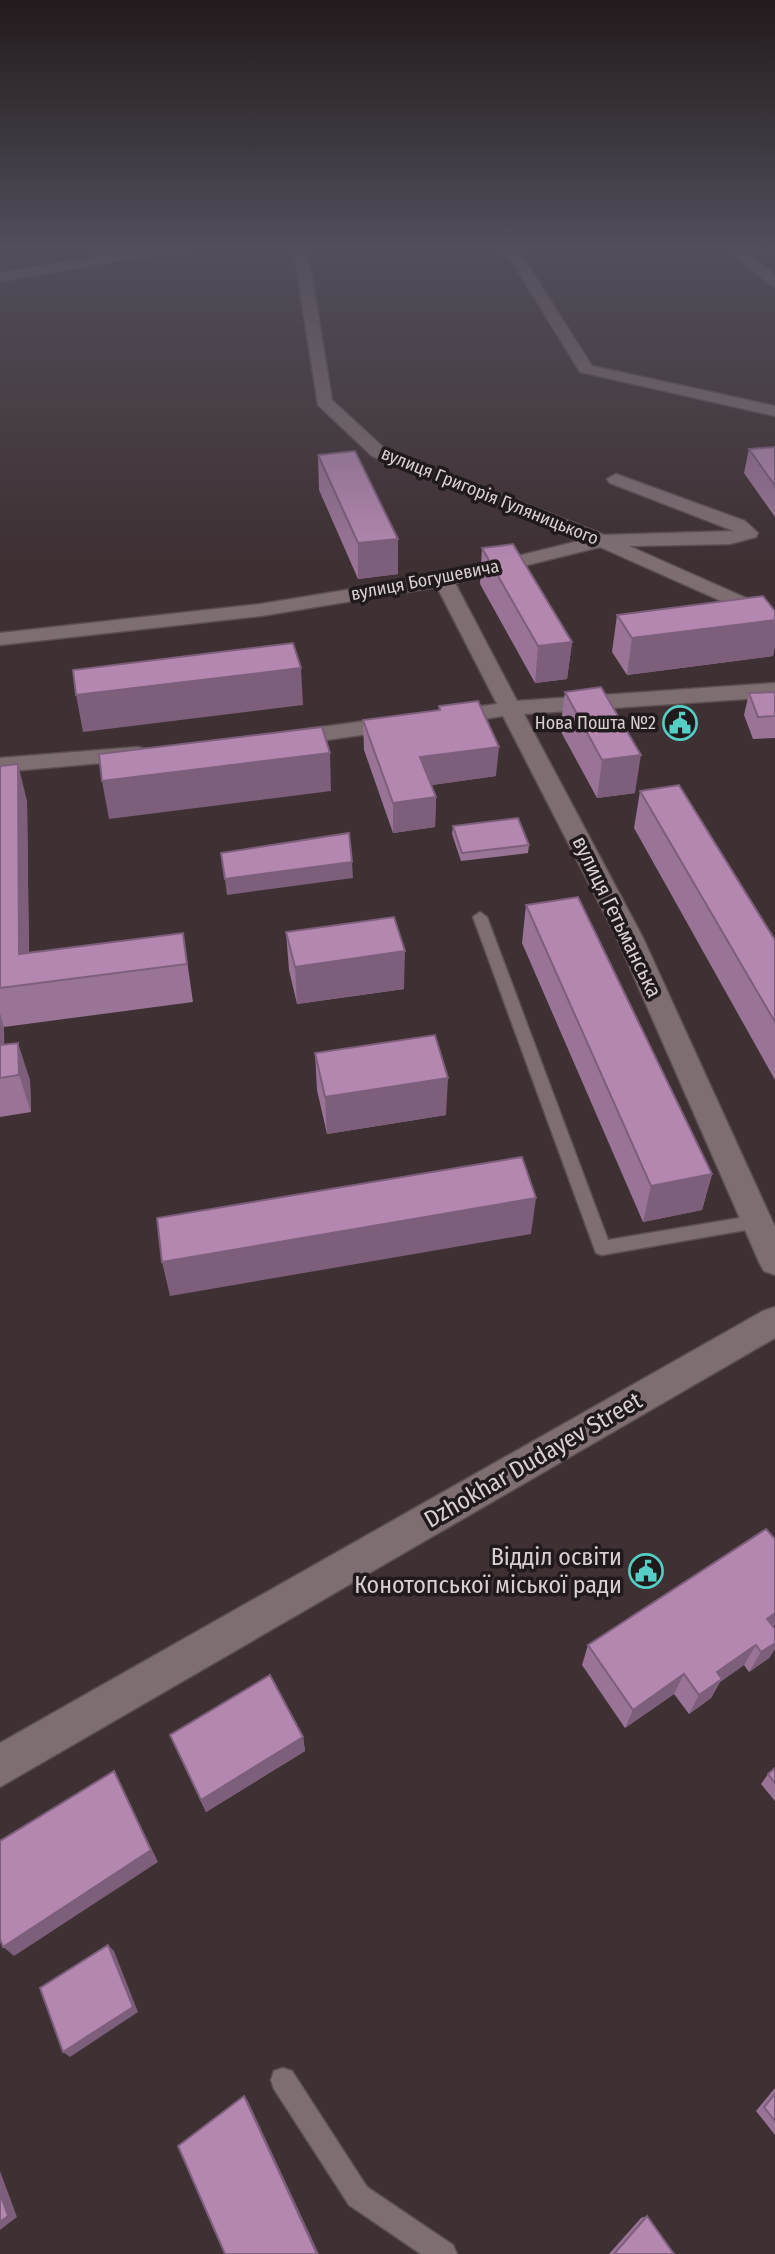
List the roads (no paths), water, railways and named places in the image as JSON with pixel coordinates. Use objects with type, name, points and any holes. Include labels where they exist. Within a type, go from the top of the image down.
[{"type":"street","name":"вулиця Григорія Гуляницького","points":[[316,351],[324,401],[378,452],[602,541],[775,619]]},
{"type":"street","points":[[575,351],[586,369],[775,411]]},
{"type":"street","name":"вулиця Богушевича","points":[[0,639],[261,611],[443,580],[602,541],[730,538],[748,533],[738,525],[616,479]]},
{"type":"street","name":"вулиця Гетьманська","points":[[443,580],[630,938],[775,1262]]},
{"type":"street","points":[[258,743],[512,708],[775,690]]},
{"type":"street","points":[[0,765],[163,752]]},
{"type":"street","name":"Dzhokhar Dudayev Street","points":[[0,1766],[775,1321]]},
{"type":"lane","points":[[480,917],[602,1248],[757,1222]]},
{"type":"lane","points":[[283,2080],[358,2196],[444,2254]]},
{"type":"place","name":"Нова Пошта №2","points":[[680,723]]},
{"type":"place","name":"Відділ освіти Конотопської міської ради","points":[[646,1571]]}]
